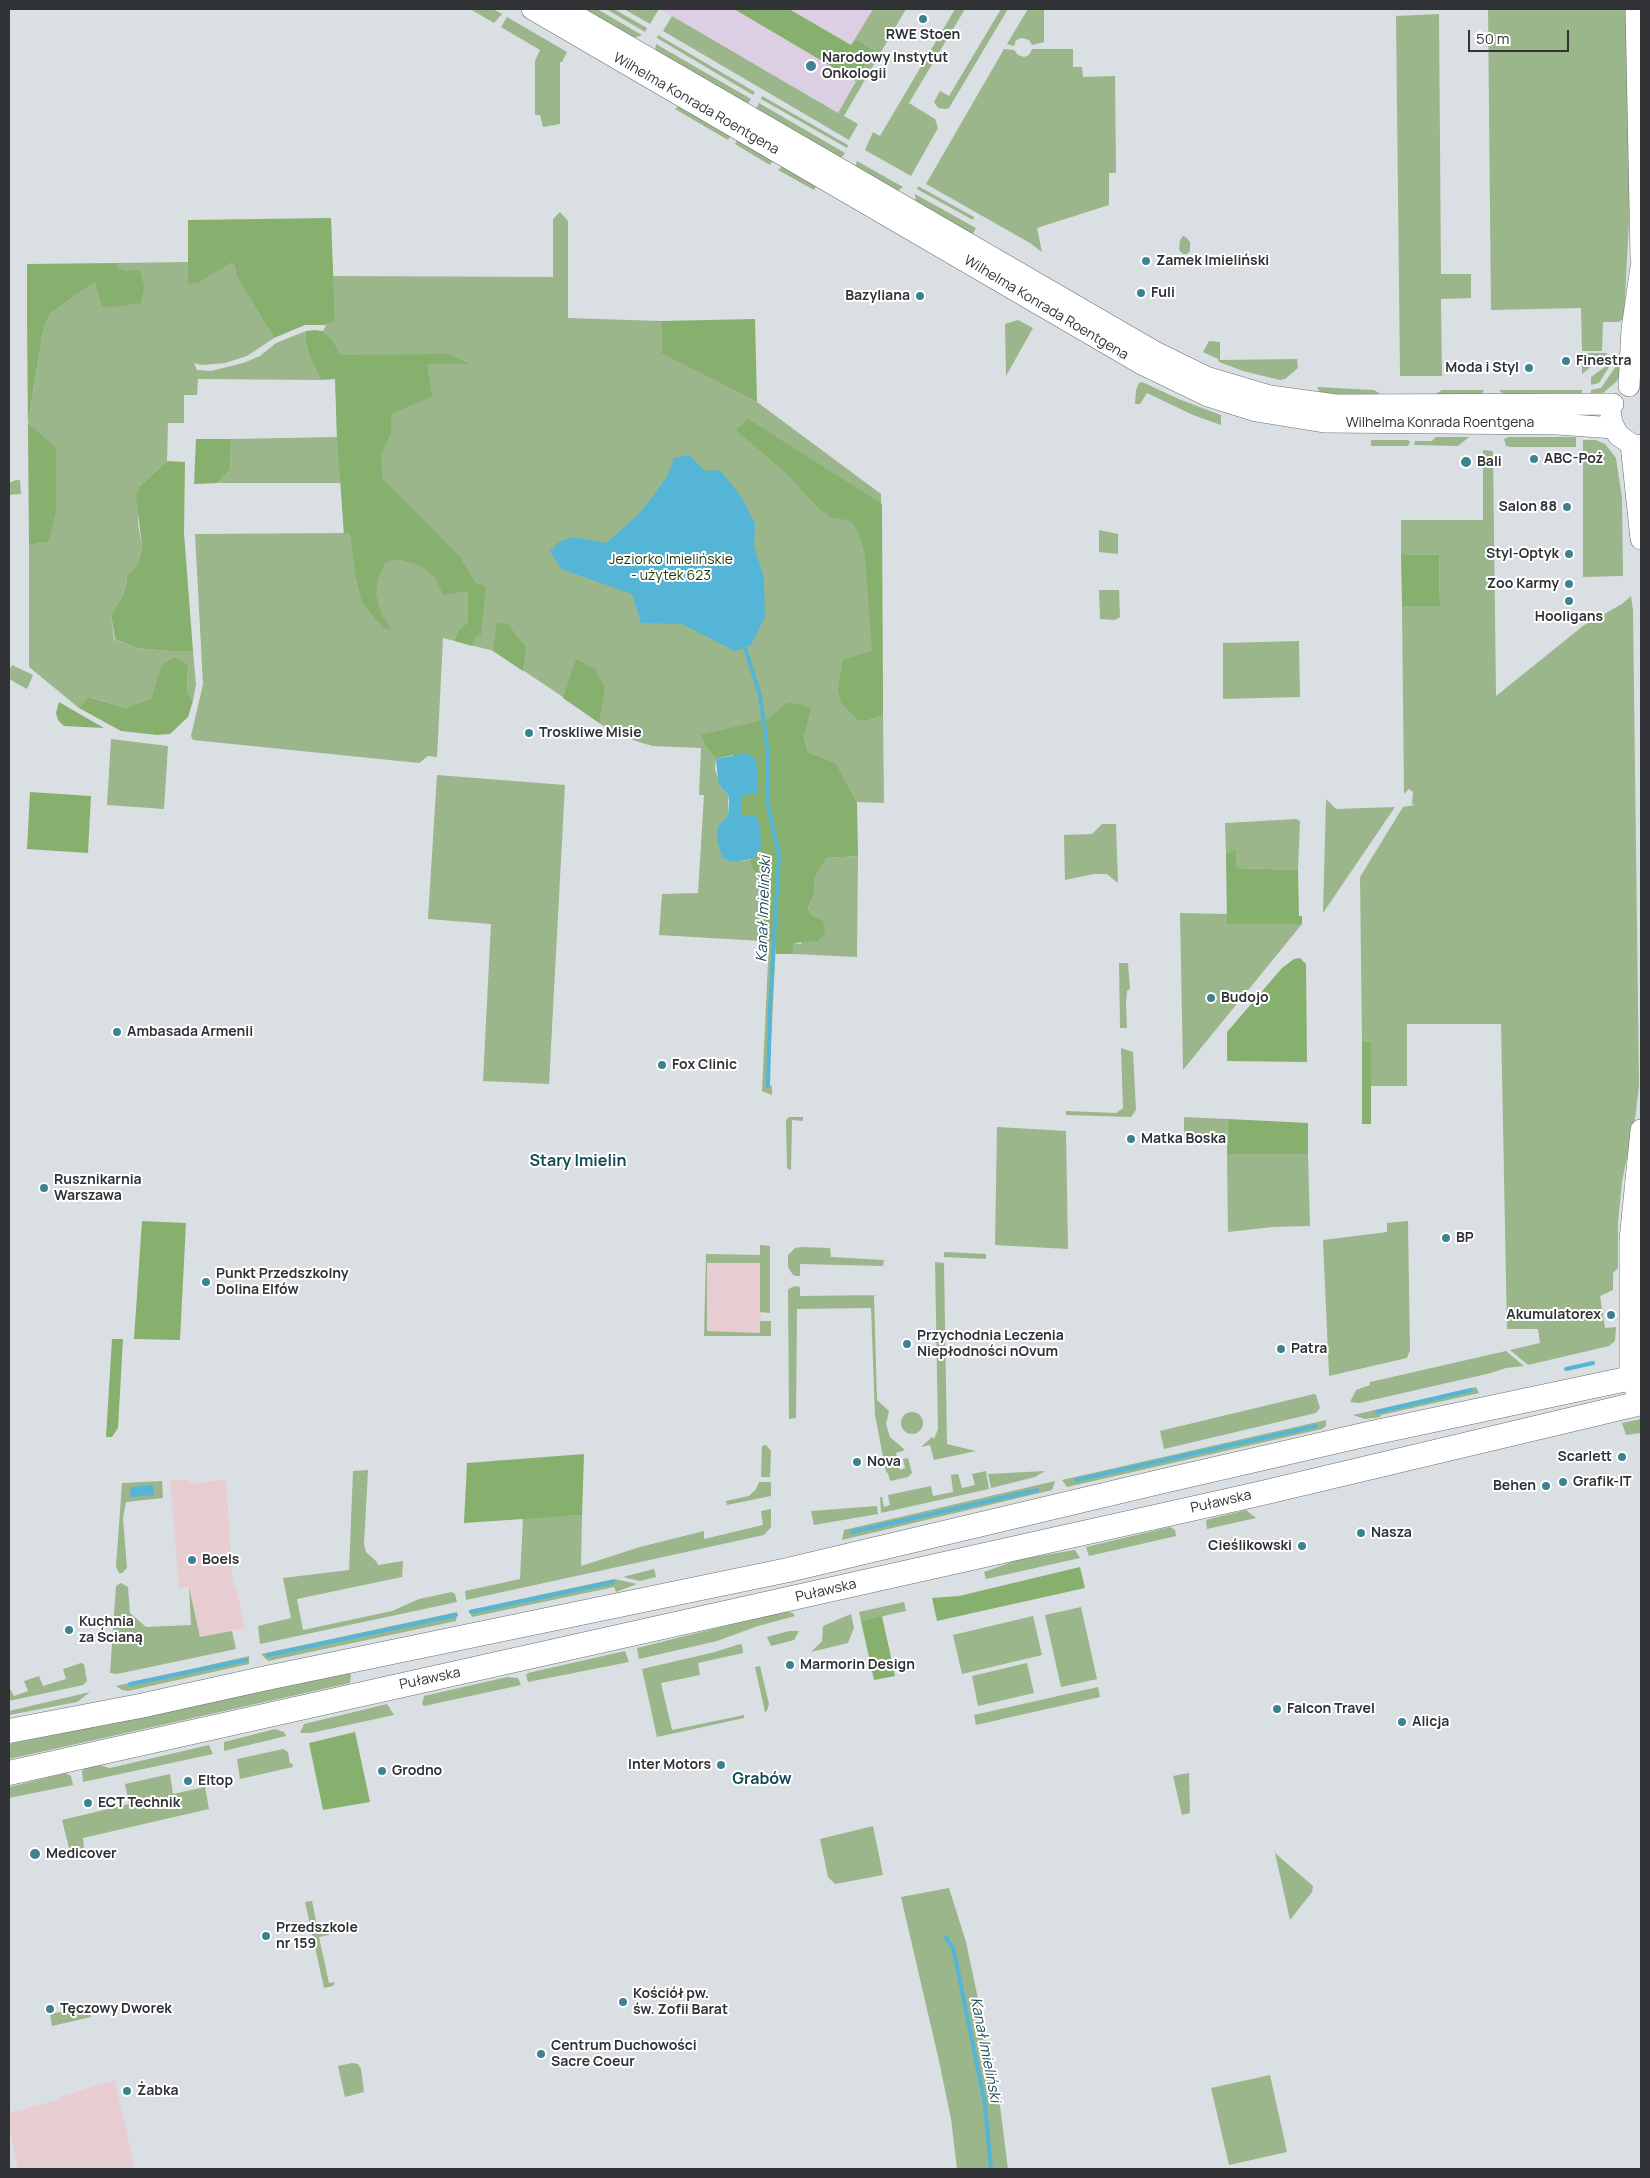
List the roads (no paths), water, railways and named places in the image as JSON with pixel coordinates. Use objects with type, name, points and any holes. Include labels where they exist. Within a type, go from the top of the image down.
[{"type":"main road","name":"Puławska","points":[[9,1730],[140,1706],[788,1570],[1381,1431],[1636,1377]]},
{"type":"main road","name":"Puławska","points":[[9,1773],[1258,1494],[1641,1402]]},
{"type":"street","name":"Wilhelma Konrada Roentgena","points":[[532,9],[1140,363],[1208,396],[1256,412],[1324,422],[1557,424],[1614,428]]},
{"type":"street","name":"Wilhelma Konrada Roentgena","points":[[564,9],[1157,353],[1220,382],[1276,398],[1336,405],[1613,404]]},
{"type":"street","points":[[1636,9],[1641,258]]},
{"type":"street","points":[[1641,267],[1632,329],[1635,385],[1617,397],[1613,404],[1611,419],[1614,428],[1624,440],[1636,445],[1641,539]]},
{"type":"street","points":[[1641,1130],[1630,1240],[1636,1377],[1641,1402]]},
{"type":"water","points":[[689,455],[705,471],[720,470],[742,498],[755,524],[754,546],[764,578],[765,617],[751,645],[735,651],[682,624],[641,623],[632,594],[561,569],[550,551],[559,542],[573,537],[606,543],[637,516],[654,495],[669,473],[674,458]]},
{"type":"water","points":[[747,753],[755,758],[758,774],[757,793],[742,796],[742,816],[755,816],[760,823],[761,848],[753,859],[731,862],[722,857],[717,840],[718,827],[728,816],[729,802],[728,794],[721,788],[718,780],[716,759]]},
{"type":"water","points":[[153,1485],[154,1495],[131,1497],[130,1495],[131,1487]]},
{"type":"waterway","name":"Kanał Imieliński","points":[[745,648],[760,695],[767,745],[767,802],[779,855],[770,1008],[768,1086]]},
{"type":"waterway","points":[[1566,1369],[1593,1363]]},
{"type":"waterway","points":[[1377,1412],[1471,1390]]},
{"type":"waterway","points":[[1076,1480],[1316,1426]]},
{"type":"waterway","points":[[852,1532],[1037,1490]]},
{"type":"waterway","points":[[471,1612],[613,1582]]},
{"type":"waterway","points":[[268,1655],[456,1615]]},
{"type":"waterway","points":[[130,1684],[246,1660]]},
{"type":"waterway","name":"Kanał Imieliński","points":[[946,1938],[953,1948],[985,2104],[991,2169]]},
{"type":"place","name":"RWE Stoen","points":[[923,19]]},
{"type":"place","name":"Narodowy Instytut Onkologii","points":[[811,66]]},
{"type":"place","name":"Zamek Imieliński","points":[[1146,261]]},
{"type":"place","name":"Fuli","points":[[1141,293]]},
{"type":"place","name":"Bazyliana","points":[[920,296]]},
{"type":"place","name":"Finestra","points":[[1566,361]]},
{"type":"place","name":"Moda i Styl","points":[[1529,368]]},
{"type":"place","name":"ABC-Poż","points":[[1534,459]]},
{"type":"place","name":"Bali","points":[[1466,462]]},
{"type":"place","name":"Salon 88","points":[[1567,507]]},
{"type":"place","name":"Styl-Optyk","points":[[1569,554]]},
{"type":"place","name":"Zoo Karmy","points":[[1569,584]]},
{"type":"place","name":"Hooligans","points":[[1569,601]]},
{"type":"place","name":"Troskliwe Misie","points":[[529,733]]},
{"type":"place","name":"Budojo","points":[[1211,998]]},
{"type":"place","name":"Ambasada Armenii","points":[[117,1032]]},
{"type":"place","name":"Fox Clinic","points":[[662,1065]]},
{"type":"place","name":"Matka Boska","points":[[1131,1139]]},
{"type":"place","name":"Rusznikarnia Warszawa","points":[[44,1188]]},
{"type":"place","name":"BP","points":[[1446,1238]]},
{"type":"place","name":"Punkt Przedszkolny Dolina Elfów","points":[[206,1282]]},
{"type":"place","name":"Akumulatorex","points":[[1611,1315]]},
{"type":"place","name":"Przychodnia Leczenia Niepłodności nOvum","points":[[907,1344]]},
{"type":"place","name":"Patra","points":[[1281,1349]]},
{"type":"place","name":"Scarlett","points":[[1622,1457]]},
{"type":"place","name":"Nova","points":[[857,1462]]},
{"type":"place","name":"Grafik-IT","points":[[1563,1482]]},
{"type":"place","name":"Behen","points":[[1546,1486]]},
{"type":"place","name":"Nasza","points":[[1361,1533]]},
{"type":"place","name":"Cieślikowski","points":[[1302,1546]]},
{"type":"place","name":"Boels","points":[[192,1560]]},
{"type":"place","name":"Kuchnia za Ścianą","points":[[69,1630]]},
{"type":"place","name":"Marmorin Design","points":[[790,1665]]},
{"type":"place","name":"Falcon Travel","points":[[1277,1709]]},
{"type":"place","name":"Alicja","points":[[1402,1722]]},
{"type":"place","name":"Inter Motors","points":[[721,1765]]},
{"type":"place","name":"Grodno","points":[[382,1771]]},
{"type":"place","name":"Eltop","points":[[188,1781]]},
{"type":"place","name":"ECT Technik","points":[[88,1803]]},
{"type":"place","name":"Medicover","points":[[35,1854]]},
{"type":"place","name":"Przedszkole nr 159","points":[[266,1936]]},
{"type":"place","name":"Kościół pw. św. Zofii Barat","points":[[623,2002]]},
{"type":"place","name":"Tęczowy Dworek","points":[[50,2009]]},
{"type":"place","name":"Centrum Duchowości Sacre Coeur","points":[[541,2054]]},
{"type":"place","name":"Żabka","points":[[127,2091]]},
{"type":"district","name":"Stary Imielin","points":[[578,1162]]},
{"type":"district","name":"Grabów","points":[[762,1780]]},
{"type":"park label","name":"Jeziorko Imielińskie - użytek 623","points":[[671,568]]}]
